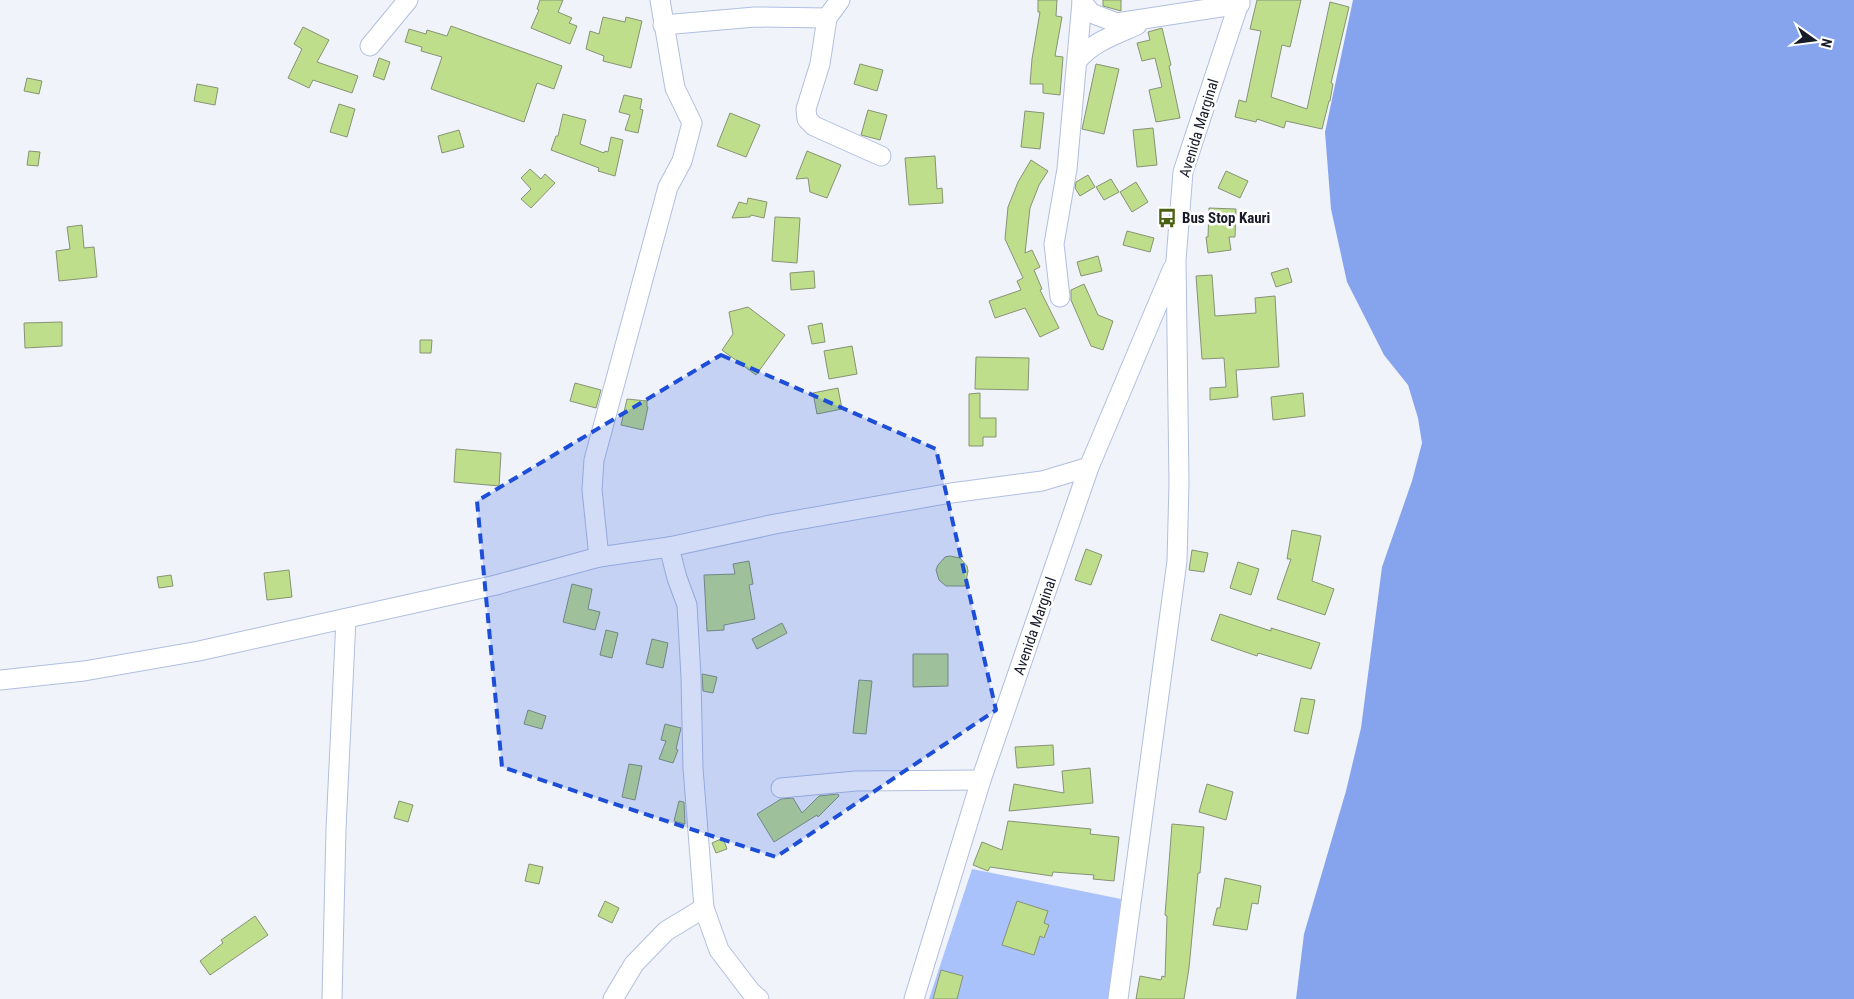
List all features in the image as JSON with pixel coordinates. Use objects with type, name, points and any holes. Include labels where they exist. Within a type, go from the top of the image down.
[{"type":"street","points":[[370,46],[408,0]]},
{"type":"street","points":[[599,557],[592,490],[594,460],[668,187],[682,161],[692,123],[675,88],[660,0]]},
{"type":"street","points":[[840,0],[827,18],[820,64],[806,109],[807,119],[814,126],[881,156]]},
{"type":"street","points":[[1082,1],[1091,13],[1117,23],[1240,2]]},
{"type":"street","points":[[1060,297],[1054,244],[1067,169],[1082,1]]},
{"type":"street","name":"Avenida Marginal","points":[[1118,999],[1177,561],[1179,483],[1176,260],[1183,172],[1240,2]]},
{"type":"street","points":[[664,25],[755,17],[827,18]]},
{"type":"street","points":[[1077,61],[1085,51],[1094,45],[1154,18]]},
{"type":"street","name":"Avenida Marginal","points":[[914,999],[982,780],[1090,467],[1176,260]]},
{"type":"street","points":[[0,680],[84,671],[180,654],[496,585],[599,557],[669,547],[775,524],[951,493],[1042,481],[1090,467]]},
{"type":"street","points":[[669,547],[677,578],[687,605],[693,768],[704,908],[719,950],[751,992],[759,999]]},
{"type":"street","points":[[332,999],[336,829],[346,619]]},
{"type":"street","points":[[780,788],[856,781],[982,780]]},
{"type":"street","points":[[613,999],[634,964],[666,931],[704,908]]},
{"type":"highlighted area","points":[[721,355],[936,449],[996,710],[776,857],[502,767],[477,501]]},
{"type":"shaded area","points":[[1353,0],[1854,0],[1854,999],[1296,999],[1304,934],[1346,791],[1361,728],[1382,567],[1412,481],[1422,443],[1418,418],[1408,385],[1384,355],[1347,282],[1331,209],[1325,132]]},
{"type":"shaded area","points":[[972,869],[1121,899],[1111,999],[929,999]]},
{"type":"building","points":[[540,0],[563,0],[558,12],[572,18],[569,23],[577,26],[570,44],[531,28],[539,10],[537,9]]},
{"type":"building","points":[[1038,0],[1057,0],[1056,16],[1062,17],[1055,56],[1063,57],[1060,95],[1043,93],[1043,84],[1030,84],[1040,12],[1038,12]]},
{"type":"building","points":[[1103,0],[1121,0],[1121,11],[1103,6]]},
{"type":"building","points":[[1257,0],[1301,0],[1290,47],[1282,45],[1271,97],[1307,109],[1330,2],[1349,7],[1331,83],[1333,84],[1330,101],[1322,129],[1286,121],[1284,128],[1257,119],[1256,122],[1235,117],[1239,100],[1246,102],[1261,31],[1250,29]]},
{"type":"building","points":[[603,17],[625,22],[626,17],[642,21],[631,68],[603,61],[604,56],[586,49],[590,31],[599,34]]},
{"type":"building","points":[[451,26],[562,66],[554,89],[537,83],[524,122],[431,89],[442,57],[421,51],[422,47],[405,42],[409,29],[426,34],[427,30],[447,36]]},
{"type":"building","points":[[303,27],[329,40],[317,62],[358,76],[352,93],[313,80],[309,88],[288,78],[302,49],[294,44]]},
{"type":"building","points":[[1162,28],[1171,65],[1169,66],[1180,118],[1156,122],[1149,90],[1162,87],[1155,58],[1142,61],[1137,43],[1150,40],[1148,32]]},
{"type":"building","points":[[379,58],[390,62],[384,80],[373,76]]},
{"type":"building","points":[[860,64],[883,70],[877,91],[854,84]]},
{"type":"building","points":[[1096,64],[1119,69],[1104,134],[1082,129]]},
{"type":"building","points":[[27,78],[42,81],[39,94],[24,91]]},
{"type":"building","points":[[197,84],[218,88],[215,105],[194,101]]},
{"type":"building","points":[[624,95],[642,99],[640,109],[643,110],[638,133],[625,130],[630,115],[619,112]]},
{"type":"building","points":[[339,104],[355,109],[347,137],[330,132]]},
{"type":"building","points":[[868,110],[887,115],[880,140],[861,135]]},
{"type":"building","points":[[1025,111],[1044,113],[1040,149],[1021,147]]},
{"type":"building","points":[[730,113],[760,125],[746,157],[717,146]]},
{"type":"building","points":[[563,114],[586,120],[580,144],[604,153],[605,151],[608,152],[611,137],[623,140],[615,176],[598,171],[599,168],[551,150],[556,136],[558,136]]},
{"type":"building","points":[[1153,128],[1157,165],[1137,167],[1133,130]]},
{"type":"building","points":[[459,130],[464,147],[442,153],[438,136]]},
{"type":"building","points":[[29,151],[40,152],[38,166],[27,165]]},
{"type":"building","points":[[807,151],[841,165],[827,198],[810,192],[808,178],[796,179]]},
{"type":"building","points":[[935,156],[937,189],[942,188],[943,203],[909,205],[905,158]]},
{"type":"building","points":[[1031,160],[1048,171],[1039,185],[1030,208],[1025,253],[1032,250],[1040,267],[1034,270],[1042,289],[1040,290],[1059,328],[1040,337],[1025,308],[995,318],[989,301],[1021,290],[1017,281],[1023,278],[1005,239],[1008,207],[1018,182]]},
{"type":"building","points":[[530,169],[541,179],[545,174],[555,183],[531,208],[521,199],[531,189],[521,178]]},
{"type":"building","points":[[1226,171],[1248,181],[1240,198],[1218,188]]},
{"type":"building","points":[[1088,175],[1095,187],[1080,196],[1075,188],[1076,182]]},
{"type":"building","points":[[1111,179],[1119,192],[1104,200],[1096,187]]},
{"type":"building","points":[[1136,182],[1148,202],[1132,212],[1120,192]]},
{"type":"building","points":[[748,198],[767,202],[764,218],[751,215],[750,217],[732,218],[739,202],[747,204]]},
{"type":"building","points":[[1209,208],[1236,209],[1235,237],[1229,237],[1231,250],[1208,253],[1206,237],[1208,237]]},
{"type":"building","points":[[775,217],[800,218],[797,263],[772,261]]},
{"type":"building","points":[[82,225],[84,248],[94,247],[97,277],[59,281],[56,251],[70,249],[67,227]]},
{"type":"building","points":[[1127,231],[1154,238],[1150,252],[1123,245]]},
{"type":"building","points":[[1098,256],[1102,271],[1081,276],[1077,262]]},
{"type":"building","points":[[1288,268],[1292,282],[1276,287],[1271,273]]},
{"type":"building","points":[[814,271],[815,288],[791,290],[790,273]]},
{"type":"building","points":[[1212,275],[1215,316],[1256,313],[1255,298],[1275,296],[1279,367],[1236,370],[1238,397],[1210,400],[1210,388],[1226,387],[1224,358],[1202,359],[1196,276]]},
{"type":"building","points":[[1084,284],[1098,315],[1113,321],[1103,350],[1091,346],[1071,300],[1071,290]]},
{"type":"building","points":[[748,307],[785,335],[756,375],[722,350],[733,334],[729,312]]},
{"type":"building","points":[[62,322],[62,346],[25,348],[24,323]]},
{"type":"building","points":[[822,323],[825,342],[812,344],[808,326]]},
{"type":"building","points":[[420,340],[432,340],[431,353],[420,353]]},
{"type":"building","points":[[852,346],[857,374],[829,379],[824,351]]},
{"type":"building","points":[[976,357],[1029,358],[1028,390],[975,389]]},
{"type":"building","points":[[575,383],[601,390],[596,408],[570,401]]},
{"type":"building","points":[[838,388],[842,409],[817,414],[813,393]]},
{"type":"building","points":[[980,393],[980,418],[996,418],[996,437],[983,437],[983,446],[969,446],[969,394]]},
{"type":"building","points":[[1303,393],[1305,416],[1273,420],[1271,397]]},
{"type":"building","points":[[627,399],[647,401],[648,407],[643,430],[621,425]]},
{"type":"building","points":[[456,449],[501,453],[499,486],[454,482]]},
{"type":"building","points":[[1292,530],[1321,536],[1312,581],[1334,589],[1325,615],[1277,599],[1291,559],[1287,559]]},
{"type":"building","points":[[1086,549],[1102,555],[1091,585],[1075,580]]},
{"type":"building","points":[[1192,550],[1208,553],[1204,572],[1189,570]]},
{"type":"building","points":[[945,557],[960,558],[967,566],[965,586],[946,586],[939,580],[936,570],[938,565]]},
{"type":"building","points":[[749,561],[753,584],[749,585],[755,619],[724,625],[724,630],[707,631],[704,575],[735,574],[733,564]]},
{"type":"building","points":[[1238,562],[1259,569],[1251,595],[1230,588]]},
{"type":"building","points":[[289,570],[292,597],[267,600],[264,573]]},
{"type":"building","points":[[171,575],[173,586],[159,588],[157,577]]},
{"type":"building","points":[[572,584],[592,589],[588,609],[600,612],[595,630],[563,622]]},
{"type":"building","points":[[1220,614],[1271,631],[1271,628],[1320,643],[1311,669],[1258,653],[1257,656],[1211,640]]},
{"type":"building","points":[[782,623],[787,633],[757,649],[752,639]]},
{"type":"building","points":[[606,630],[618,633],[612,658],[600,655]]},
{"type":"building","points":[[652,639],[668,643],[663,668],[646,664]]},
{"type":"building","points":[[913,654],[948,654],[948,686],[913,687]]},
{"type":"building","points":[[702,674],[717,677],[713,693],[703,691]]},
{"type":"building","points":[[859,680],[872,681],[866,734],[853,733]]},
{"type":"building","points":[[1301,698],[1315,700],[1308,734],[1294,731]]},
{"type":"building","points":[[528,710],[546,716],[542,729],[524,724]]},
{"type":"building","points":[[665,724],[681,728],[676,749],[678,750],[673,763],[659,759],[666,741],[661,740]]},
{"type":"building","points":[[1053,745],[1054,765],[1017,768],[1015,747]]},
{"type":"building","points":[[629,764],[642,766],[635,800],[622,797]]},
{"type":"building","points":[[1090,768],[1093,803],[1009,811],[1014,784],[1064,793],[1062,771]]},
{"type":"building","points":[[1207,784],[1233,792],[1226,820],[1199,812]]},
{"type":"building","points":[[838,794],[839,796],[818,817],[817,815],[774,842],[757,814],[781,799],[793,798],[802,813],[819,796]]},
{"type":"building","points":[[399,801],[413,805],[408,822],[394,818]]},
{"type":"building","points":[[679,801],[684,802],[685,824],[674,821]]},
{"type":"building","points":[[1008,821],[1091,829],[1090,834],[1119,837],[1114,881],[1093,879],[1094,875],[1053,872],[1052,876],[990,867],[988,871],[973,865],[982,842],[1002,850]]},
{"type":"building","points":[[1172,824],[1204,827],[1184,999],[1136,999],[1140,976],[1161,980],[1162,976],[1165,977],[1167,916],[1165,915]]},
{"type":"building","points":[[723,838],[727,849],[716,853],[712,843]]},
{"type":"building","points":[[529,864],[543,867],[539,884],[525,881]]},
{"type":"building","points":[[1225,878],[1261,886],[1258,904],[1252,903],[1247,930],[1213,925],[1217,908],[1220,908]]},
{"type":"building","points":[[605,901],[619,908],[612,923],[598,916]]},
{"type":"building","points":[[1017,901],[1048,911],[1044,923],[1049,925],[1044,938],[1040,936],[1034,955],[1002,945]]},
{"type":"building","points":[[255,916],[268,935],[210,975],[200,961],[223,943],[221,940]]},
{"type":"building","points":[[941,970],[963,976],[957,999],[933,999]]},
{"type":"place","name":"Bus Stop Kauri","points":[[1167,218]]}]
